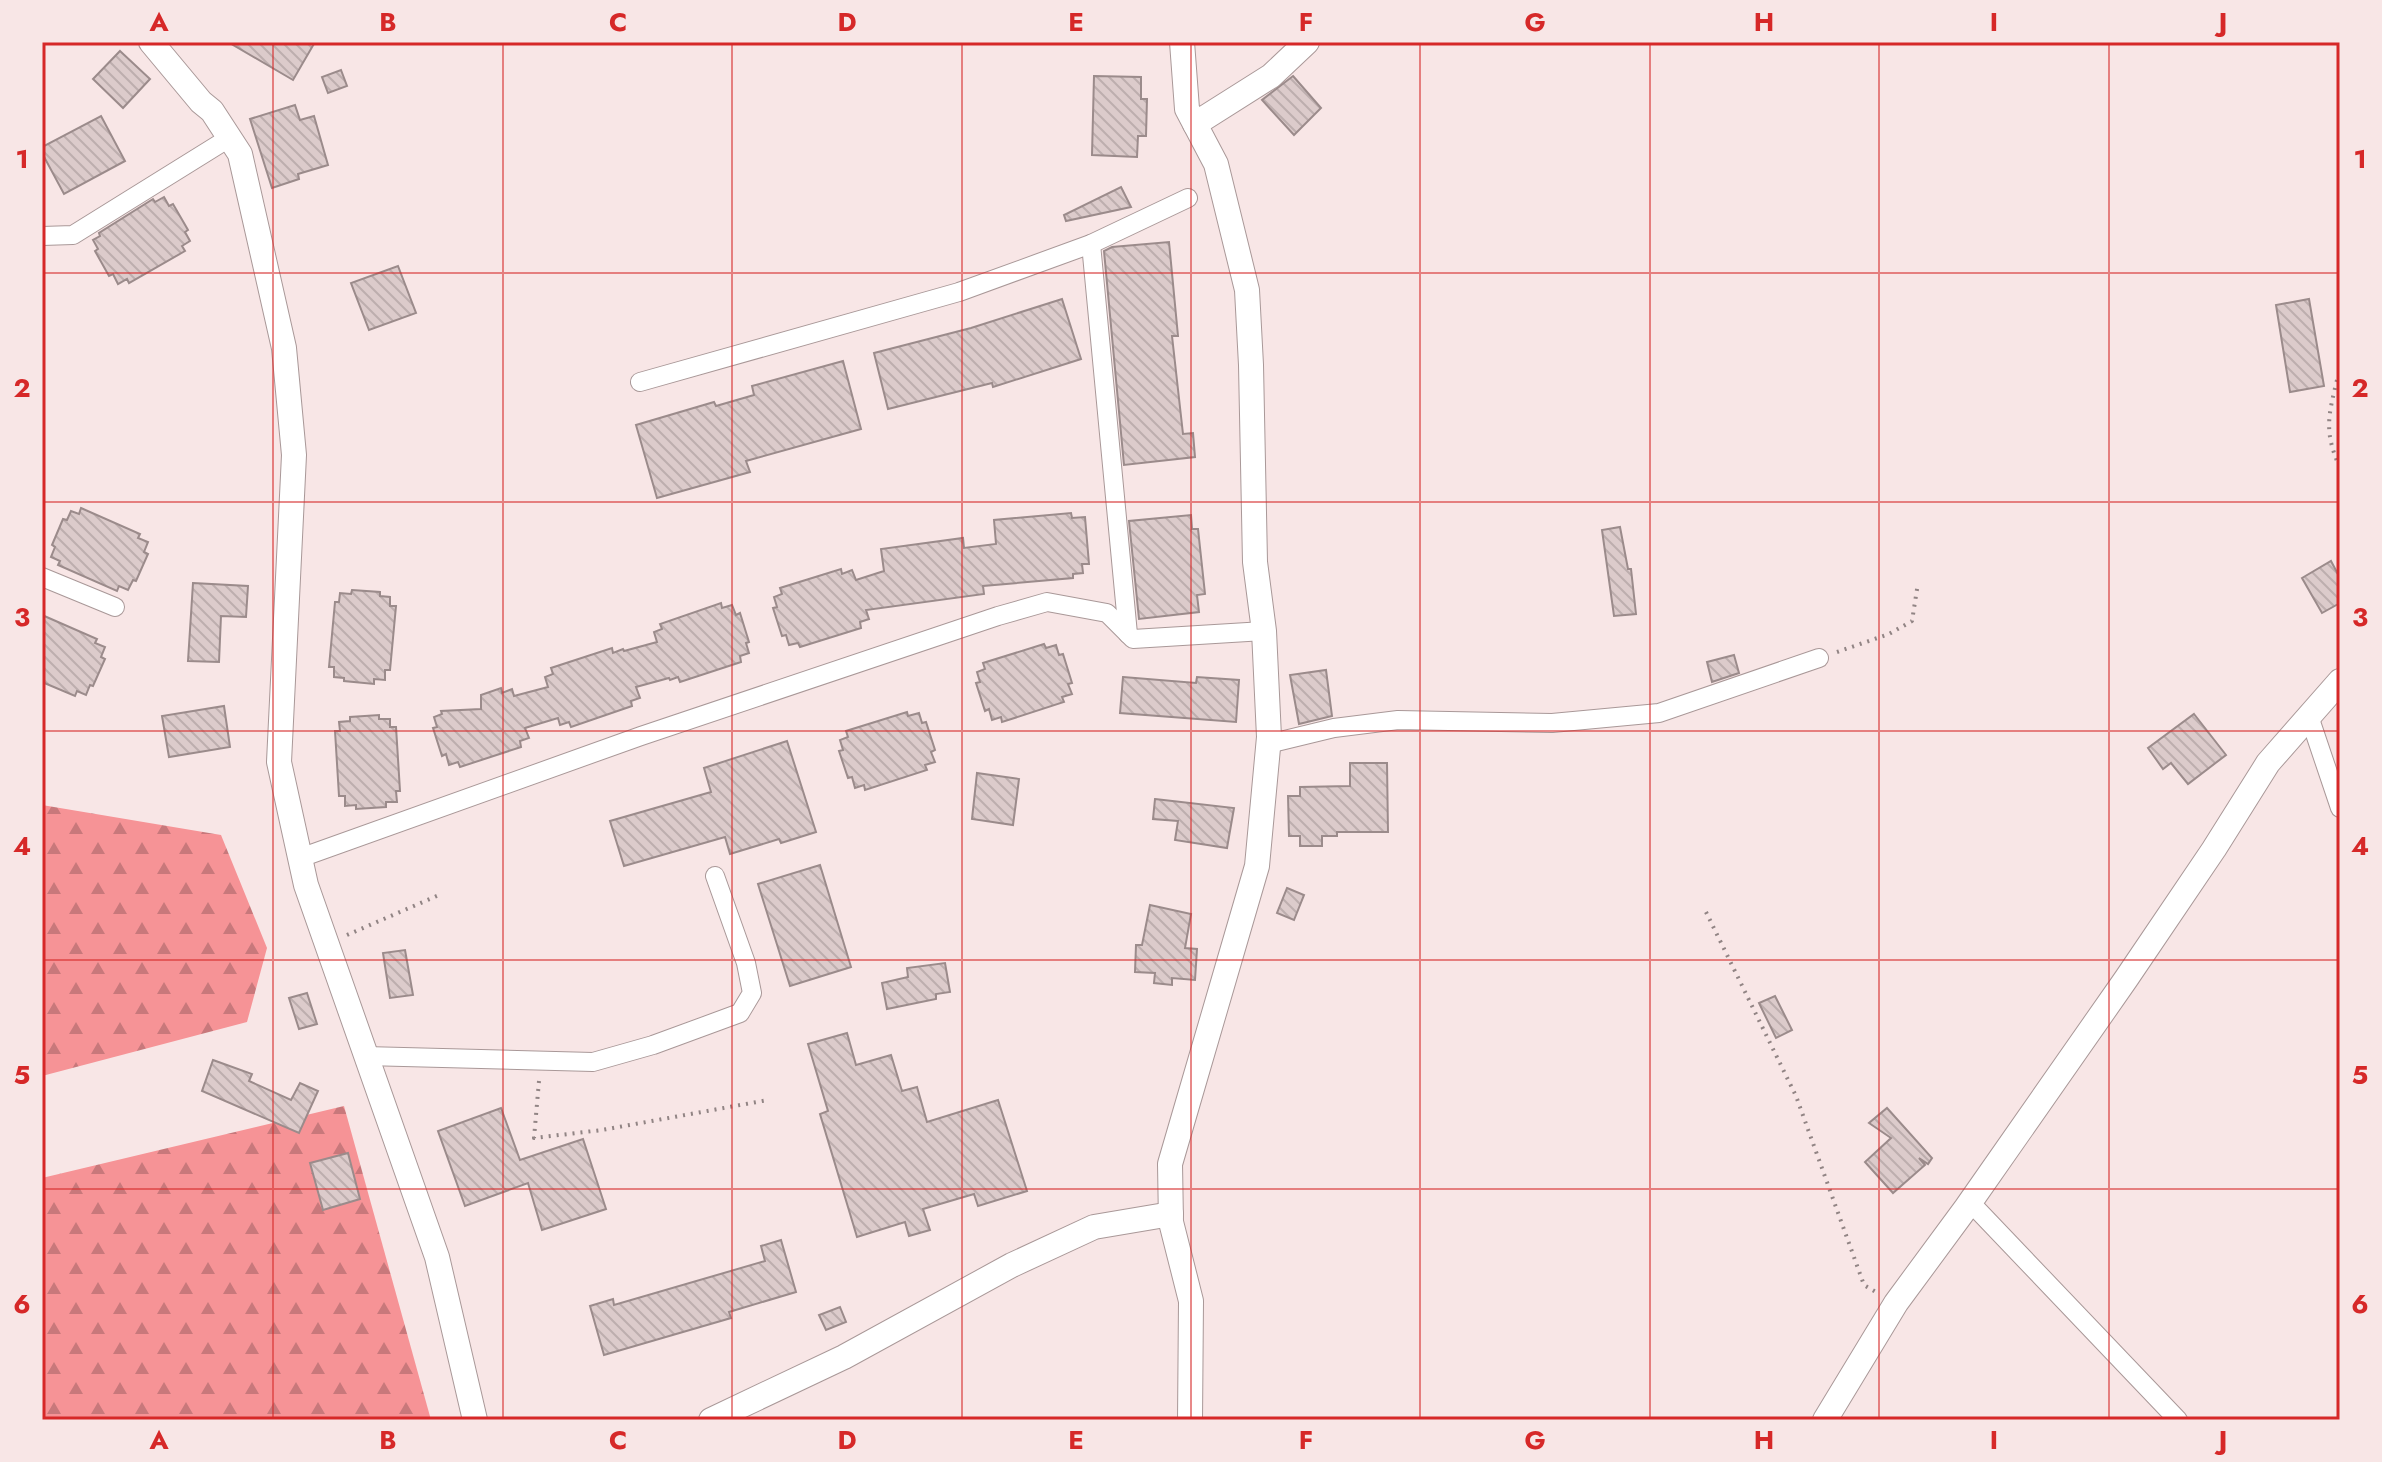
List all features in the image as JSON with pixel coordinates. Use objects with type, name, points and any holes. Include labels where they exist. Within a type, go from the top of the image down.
[{"type":"street","points":[[151,42],[212,111],[240,154],[284,348],[294,455],[279,762],[306,885],[437,1257],[475,1420]]},
{"type":"street","points":[[1182,42],[1187,109],[1216,164],[1247,290],[1255,562],[1264,631],[1268,744],[1257,866],[1170,1164],[1171,1214],[1191,1301],[1190,1420]]},
{"type":"street","points":[[1195,124],[1271,76],[1307,42]]},
{"type":"street","points":[[42,236],[73,235],[229,138]]},
{"type":"street","points":[[640,382],[959,292],[1091,244],[1188,198]]},
{"type":"street","points":[[1091,244],[1128,634]]},
{"type":"street","points":[[42,577],[115,607]]},
{"type":"street","points":[[300,858],[641,736],[1047,602],[1107,613],[1133,639],[1264,631]]},
{"type":"street","points":[[1268,744],[1334,728],[1398,720],[1552,723],[1659,713],[1819,658]]},
{"type":"street","points":[[1825,1420],[1896,1303],[2126,979],[2268,763],[2340,681]]},
{"type":"street","points":[[2309,716],[2340,808]]},
{"type":"street","points":[[365,1056],[593,1062],[653,1045],[740,1013],[752,993],[746,963],[715,876]]},
{"type":"street","points":[[1970,1202],[2178,1420]]},
{"type":"street","points":[[711,1420],[844,1357],[1012,1265],[1094,1227],[1171,1214]]},
{"type":"path","points":[[2337,380],[2327,422],[2333,453],[2340,468]]},
{"type":"path","points":[[1819,658],[1859,645],[1912,621],[1918,583]]},
{"type":"path","points":[[326,945],[439,895]]},
{"type":"path","points":[[1706,912],[1796,1096],[1864,1285],[1896,1303]]},
{"type":"path","points":[[541,1063],[534,1138],[602,1130],[768,1100]]},
{"type":"green space","points":[[42,805],[221,835],[267,948],[247,1022],[42,1076]]},
{"type":"green space","points":[[344,1106],[431,1420],[42,1420],[42,1178]]},
{"type":"building","points":[[228,42],[315,42],[293,80]]},
{"type":"building","points":[[120,51],[150,79],[123,108],[93,79]]},
{"type":"building","points":[[341,70],[347,86],[328,93],[322,77]]},
{"type":"building","points":[[1094,76],[1141,77],[1141,99],[1147,99],[1146,136],[1138,136],[1137,157],[1092,155]]},
{"type":"building","points":[[1293,76],[1321,108],[1294,135],[1262,100]]},
{"type":"building","points":[[295,105],[300,120],[314,116],[328,165],[298,174],[299,179],[272,188],[250,119]]},
{"type":"building","points":[[101,116],[125,161],[64,194],[42,153],[42,147]]},
{"type":"building","points":[[1121,187],[1131,207],[1066,221],[1064,215]]},
{"type":"building","points":[[164,197],[169,206],[173,204],[188,230],[185,232],[190,241],[182,246],[185,251],[129,283],[127,279],[118,284],[113,274],[109,276],[95,251],[98,249],[93,240],[153,199],[155,202]]},
{"type":"building","points":[[1169,242],[1178,336],[1172,336],[1183,434],[1193,433],[1195,457],[1124,465],[1104,251],[1112,247]]},
{"type":"building","points":[[398,266],[416,313],[369,330],[351,283]]},
{"type":"building","points":[[1062,299],[1081,359],[993,387],[992,383],[888,409],[874,353],[971,328]]},
{"type":"building","points":[[2309,299],[2324,386],[2290,392],[2276,305]]},
{"type":"building","points":[[843,361],[861,429],[746,461],[750,472],[657,498],[636,425],[714,402],[716,406],[754,395],[752,386]]},
{"type":"building","points":[[81,508],[140,534],[138,538],[148,542],[144,552],[148,554],[136,581],[133,580],[128,590],[119,586],[117,591],[58,565],[60,561],[51,557],[55,547],[52,545],[63,519],[67,520],[71,511],[79,514]]},
{"type":"building","points":[[1071,513],[1072,518],[1085,517],[1089,564],[1082,564],[1083,573],[1073,574],[1073,578],[983,586],[984,594],[866,610],[869,619],[860,622],[861,628],[800,647],[798,643],[789,645],[786,635],[782,636],[773,608],[777,607],[774,597],[782,594],[780,588],[841,569],[842,574],[852,570],[856,580],[884,571],[881,549],[963,538],[964,548],[996,544],[994,520]]},
{"type":"building","points":[[1191,515],[1192,529],[1198,529],[1205,594],[1197,595],[1199,612],[1139,619],[1129,521]]},
{"type":"building","points":[[1620,527],[1628,569],[1631,569],[1636,614],[1614,616],[1602,530]]},
{"type":"building","points":[[2331,561],[2340,578],[2340,603],[2322,613],[2302,578]]},
{"type":"building","points":[[193,583],[248,586],[246,617],[221,616],[219,662],[188,661]]},
{"type":"building","points":[[352,590],[380,592],[380,596],[390,597],[390,606],[396,606],[390,670],[385,670],[385,680],[374,679],[374,684],[344,681],[344,678],[334,677],[334,667],[329,667],[335,602],[339,602],[340,593],[351,594]]},
{"type":"building","points":[[721,603],[722,608],[732,605],[736,615],[740,613],[749,642],[746,643],[749,653],[740,656],[741,662],[680,682],[678,677],[669,678],[636,687],[640,698],[631,701],[632,706],[571,727],[569,722],[560,725],[558,718],[525,728],[529,738],[520,741],[521,747],[460,767],[458,762],[449,765],[446,754],[442,756],[433,728],[437,727],[434,717],[442,714],[441,711],[481,709],[481,695],[501,688],[502,693],[512,689],[514,696],[548,687],[545,677],[553,674],[551,668],[612,648],[613,653],[657,642],[654,632],[662,629],[660,624]]},
{"type":"building","points":[[42,615],[97,639],[95,643],[105,647],[101,657],[105,659],[86,695],[77,691],[75,696],[42,682]]},
{"type":"building","points":[[1044,644],[1046,648],[1056,645],[1059,655],[1063,654],[1072,683],[1068,684],[1072,694],[1062,697],[1064,702],[1002,722],[1001,717],[992,720],[989,709],[985,711],[976,683],[980,682],[977,672],[985,669],[983,663]]},
{"type":"building","points":[[1734,655],[1739,673],[1712,682],[1707,662]]},
{"type":"building","points":[[1326,670],[1332,716],[1299,724],[1290,675]]},
{"type":"building","points":[[1123,677],[1196,683],[1197,677],[1239,680],[1236,722],[1120,713]]},
{"type":"building","points":[[224,706],[230,747],[169,757],[162,716]]},
{"type":"building","points":[[907,712],[908,716],[919,713],[922,723],[926,722],[935,750],[931,752],[935,762],[925,765],[927,770],[865,790],[864,785],[855,788],[852,777],[848,778],[839,751],[843,750],[840,740],[848,737],[846,731]]},
{"type":"building","points":[[2194,714],[2226,755],[2188,784],[2171,763],[2163,769],[2148,748]]},
{"type":"building","points":[[379,715],[379,719],[390,719],[390,727],[396,727],[400,791],[396,791],[397,802],[386,802],[386,807],[356,809],[356,805],[345,806],[345,796],[339,796],[335,731],[340,731],[339,722],[350,721],[350,717]]},
{"type":"building","points":[[787,741],[816,832],[730,854],[725,837],[624,866],[610,821],[711,792],[704,768]]},
{"type":"building","points":[[1350,763],[1387,763],[1388,832],[1337,832],[1337,836],[1322,836],[1322,846],[1300,846],[1300,836],[1289,836],[1288,796],[1300,796],[1300,787],[1350,786]]},
{"type":"building","points":[[977,773],[1019,779],[1013,825],[972,819]]},
{"type":"building","points":[[1155,799],[1234,808],[1227,848],[1175,840],[1178,821],[1153,819]]},
{"type":"building","points":[[820,865],[851,967],[790,986],[758,884]]},
{"type":"building","points":[[1287,888],[1304,895],[1294,920],[1277,913]]},
{"type":"building","points":[[1150,905],[1191,914],[1185,948],[1197,949],[1195,980],[1172,978],[1172,985],[1154,983],[1155,973],[1135,972],[1136,945],[1142,945]]},
{"type":"building","points":[[405,950],[413,995],[390,998],[383,953]]},
{"type":"building","points":[[945,963],[950,992],[936,994],[936,999],[887,1009],[882,983],[908,977],[907,968]]},
{"type":"building","points":[[307,993],[317,1024],[299,1029],[289,998]]},
{"type":"building","points":[[1775,996],[1792,1030],[1776,1038],[1759,1003]]},
{"type":"building","points":[[847,1033],[856,1065],[891,1055],[902,1091],[917,1087],[927,1122],[998,1100],[1027,1191],[978,1206],[974,1194],[923,1209],[930,1230],[909,1236],[905,1222],[857,1237],[820,1114],[828,1111],[808,1044]]},
{"type":"building","points":[[213,1060],[252,1074],[249,1081],[291,1100],[300,1083],[318,1091],[299,1133],[202,1091]]},
{"type":"building","points":[[501,1108],[520,1160],[583,1139],[606,1209],[542,1230],[528,1183],[465,1206],[438,1131]]},
{"type":"building","points":[[1887,1108],[1932,1158],[1928,1164],[1919,1158],[1925,1165],[1893,1193],[1865,1162],[1891,1138],[1869,1123]]},
{"type":"building","points":[[348,1153],[360,1199],[323,1210],[310,1163]]},
{"type":"building","points":[[781,1240],[796,1292],[729,1312],[731,1318],[604,1355],[590,1306],[613,1299],[614,1305],[765,1261],[761,1246]]},
{"type":"building","points":[[840,1307],[846,1322],[826,1330],[819,1315]]}]
